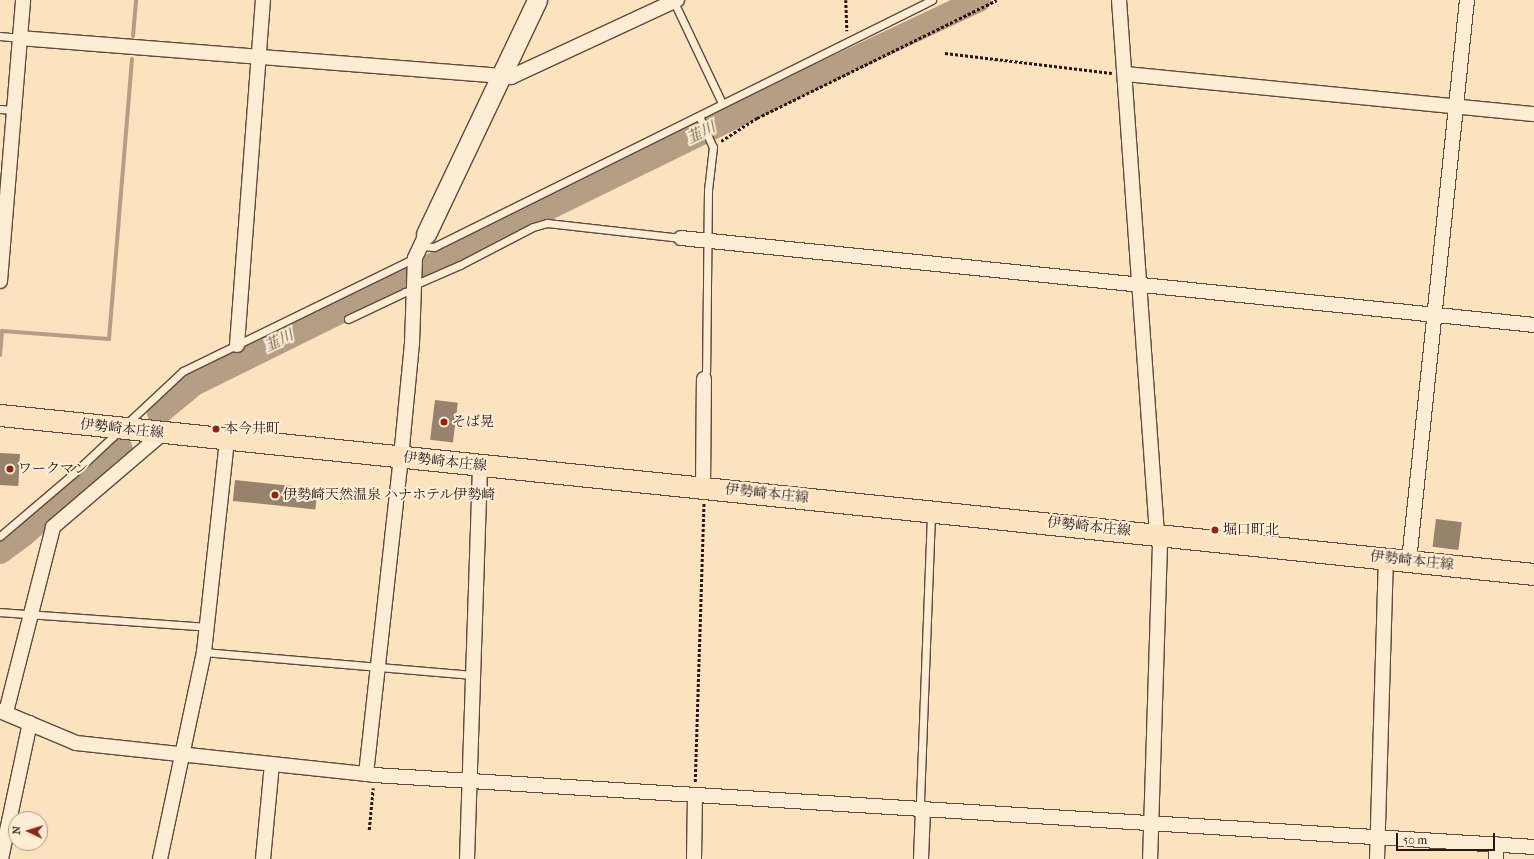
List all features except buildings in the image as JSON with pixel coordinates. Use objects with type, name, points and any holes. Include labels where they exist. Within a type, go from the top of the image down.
[{"type":"main road","name":"伊勢崎本庄線","points":[[0,416],[1534,574]]},
{"type":"street","points":[[0,281],[7,109],[20,38],[22,0]]},
{"type":"street","points":[[237,346],[264,0]]},
{"type":"street","points":[[370,775],[378,666],[401,457],[412,343],[414,287],[420,246],[537,0]]},
{"type":"street","points":[[1119,0],[1157,534],[1160,544],[1150,859]]},
{"type":"street","points":[[1409,561],[1433,316],[1467,0]]},
{"type":"street","points":[[20,38],[511,77],[675,1]]},
{"type":"street","points":[[1125,74],[1534,114]]},
{"type":"street","points":[[681,238],[1433,316],[1534,325]]},
{"type":"street","points":[[703,488],[704,379]]},
{"type":"street","points":[[163,433],[53,527],[3,712],[76,742],[182,756],[370,775],[923,810],[1151,822],[1534,847]]},
{"type":"street","points":[[160,859],[204,652],[227,440]]},
{"type":"street","points":[[467,859],[480,465]]},
{"type":"street","points":[[1378,859],[1386,558]]},
{"type":"street","points":[[1,859],[30,723]]},
{"type":"street","points":[[263,859],[272,764]]},
{"type":"street","points":[[694,859],[696,795]]},
{"type":"street","points":[[921,859],[923,810]]},
{"type":"street","points":[[1496,844],[1496,859]]},
{"type":"lane","points":[[0,536],[74,473],[120,428],[183,371],[237,346],[420,246],[434,247],[700,118],[722,103],[932,0]]},
{"type":"lane","points":[[675,1],[722,103]]},
{"type":"lane","points":[[0,36],[20,38]]},
{"type":"lane","points":[[700,118],[712,144],[708,190],[706,371],[704,379]]},
{"type":"lane","points":[[348,319],[454,268],[533,227],[547,223],[681,238]]},
{"type":"lane","points":[[923,810],[920,801],[931,511]]},
{"type":"lane","points":[[0,612],[207,627]]},
{"type":"lane","points":[[204,652],[472,675]]},
{"type":"path","points":[[846,0],[849,41]]},
{"type":"path","points":[[712,144],[757,118],[997,0]]},
{"type":"path","points":[[944,53],[1125,74]]},
{"type":"path","points":[[696,795],[703,488]]},
{"type":"path","points":[[369,830],[370,775]]},
{"type":"waterway","points":[[133,36],[136,0]]},
{"type":"waterway","name":"韮川","points":[[424,269],[809,80],[979,0]]},
{"type":"waterway","points":[[0,355],[2,331],[109,339],[132,59]]},
{"type":"waterway","name":"韮川","points":[[159,413],[194,384],[406,279]]},
{"type":"waterway","name":"韮川","points":[[0,552],[22,536],[121,448]]},
{"type":"place","name":"そば晃","points":[[444,422]]},
{"type":"place","name":"本今井町","points":[[216,429]]},
{"type":"place","name":"ワークマン","points":[[10,469]]},
{"type":"place","name":"伊勢崎天然温泉 ハナホテル伊勢崎","points":[[275,495]]},
{"type":"place","name":"堀口町北","points":[[1215,530]]}]
